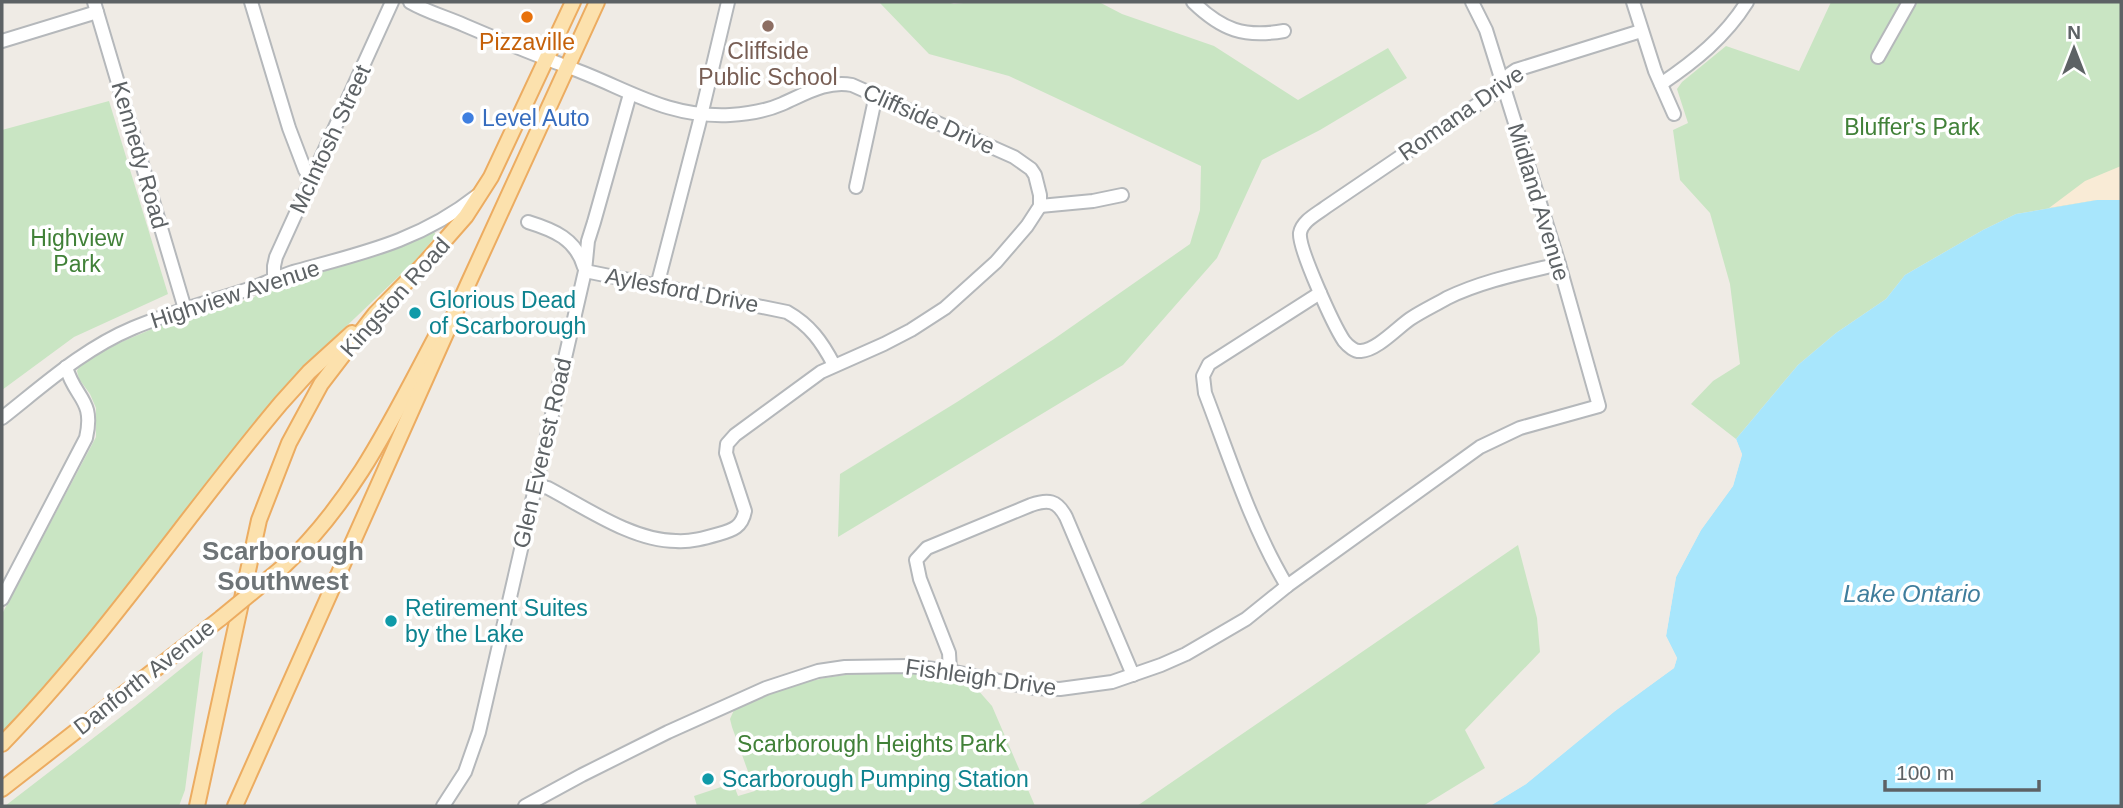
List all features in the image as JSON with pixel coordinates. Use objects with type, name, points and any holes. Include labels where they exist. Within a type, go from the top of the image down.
[{"type":"main road","name":"Kingston Road","points":[[197,806],[259,520],[284,455],[321,384],[375,314],[445,242],[466,216],[491,177],[573,2]]},
{"type":"main road","name":"Kingston Road","points":[[234,806],[597,2]]},
{"type":"main road","name":"Danforth Avenue","points":[[2,789],[283,568],[315,535],[372,456],[440,327],[468,284]]},
{"type":"main road","name":"Danforth Avenue","points":[[2,744],[94,642],[281,403],[309,372],[375,314]]},
{"type":"street","points":[[251,2],[289,128],[305,170],[312,180]]},
{"type":"street","name":"McIntosh Street","points":[[274,278],[276,257],[393,2]]},
{"type":"street","name":"Cliffside Drive","points":[[411,2],[661,106],[702,114],[747,113],[773,107],[816,88],[852,85],[1022,162],[1035,175],[1040,206]]},
{"type":"street","points":[[657,286],[728,2]]},
{"type":"street","points":[[1193,2],[1215,21],[1238,31],[1255,34],[1284,31]]},
{"type":"street","name":"Midland Avenue","points":[[1472,2],[1486,30],[1559,264],[1599,405]]},
{"type":"street","points":[[1633,2],[1641,31],[1674,114]]},
{"type":"street","points":[[1661,84],[1715,43],[1747,2]]},
{"type":"street","points":[[1878,58],[1909,2]]},
{"type":"street","points":[[2,41],[96,7]]},
{"type":"street","name":"Kennedy Road","points":[[96,7],[186,309]]},
{"type":"street","name":"Romana Drive","points":[[1320,293],[1301,245],[1300,231],[1305,222],[1503,86],[1510,74],[1516,70],[1641,31]]},
{"type":"street","name":"Glen Everest Road","points":[[443,806],[464,772],[479,732],[585,271],[591,232],[630,94]]},
{"type":"street","points":[[856,187],[876,95]]},
{"type":"street","name":"Highview Avenue","points":[[2,418],[66,367],[132,328],[252,288],[274,278],[378,248],[427,228],[456,212],[480,193]]},
{"type":"street","points":[[535,485],[548,488],[643,536],[662,541],[697,540],[737,527],[744,519],[745,511],[726,453],[727,444],[735,435],[821,372],[884,344],[945,308],[1012,244],[1040,206],[1122,195]]},
{"type":"street","name":"Aylesford Drive","points":[[528,222],[564,236],[577,251],[585,271],[786,312],[796,317],[818,337],[834,365]]},
{"type":"street","points":[[1287,586],[1249,508],[1205,393],[1203,376],[1209,365],[1320,293],[1344,341],[1355,351],[1361,351],[1372,348],[1410,319],[1460,292],[1559,264]]},
{"type":"street","points":[[2,599],[86,438],[89,416],[66,367]]},
{"type":"street","name":"Fishleigh Drive","points":[[525,806],[668,732],[793,678],[845,667],[910,666],[1034,688],[1060,689],[1091,686],[1161,665],[1207,643],[1247,619],[1287,586],[1480,447],[1520,428],[1599,405]]},
{"type":"street","points":[[950,671],[949,653],[920,579],[916,560],[927,548],[1031,505],[1053,501],[1061,507],[1066,517],[1133,675]]},
{"type":"green space","points":[[879,2],[1099,2],[1122,14],[1214,46],[1298,100],[1388,48],[1407,78],[1320,130],[1262,160],[1217,258],[1123,365],[838,537],[840,474],[1054,339],[1190,244],[1200,210],[1201,166],[1009,76],[929,54]]},
{"type":"green space","name":"Bluffer's Park","points":[[1831,2],[2121,2],[2121,200],[2097,200],[2016,214],[1905,275],[1886,299],[1836,333],[1798,365],[1736,439],[1691,404],[1713,381],[1740,364],[1730,284],[1710,213],[1680,180],[1673,130],[1688,123],[1677,89],[1726,46],[1799,71]]},
{"type":"green space","name":"Highview Park","points":[[109,101],[168,294],[74,337],[2,390],[2,130]]},
{"type":"green space","points":[[434,231],[436,236],[414,262],[317,354],[274,401],[52,681],[2,735],[2,614],[96,437],[96,408],[79,379],[77,371],[80,364],[159,326],[253,298],[271,284],[301,275],[313,275],[409,243]]},
{"type":"green space","points":[[1518,545],[1537,618],[1540,652],[1465,730],[1485,768],[1423,806],[1137,806]]},
{"type":"green space","points":[[203,651],[185,790],[179,806],[5,806],[135,706]]},
{"type":"green space","name":"Scarborough Heights Park","points":[[879,672],[946,676],[975,682],[977,689],[992,706],[1035,806],[697,806],[694,796],[733,783],[738,796],[755,791],[732,727],[730,719],[734,710],[804,683]]},
{"type":"sand","points":[[2121,166],[2121,200],[2097,200],[2049,208],[2085,181]]},
{"type":"water","name":"Lake Ontario","points":[[2097,200],[2121,200],[2121,806],[1490,806],[1526,784],[1615,711],[1674,668],[1677,658],[1666,636],[1676,577],[1701,530],[1733,486],[1742,455],[1736,439],[1798,365],[1836,333],[1886,299],[1905,275],[1983,230],[2016,214]]},
{"type":"pier","points":[[1736,439],[1742,454],[1733,486],[1701,530],[1676,577],[1666,636],[1677,658],[1674,668],[1615,711],[1526,784],[1487,806],[1524,781],[1671,666],[1673,658],[1662,636],[1673,576],[1698,528],[1730,485],[1738,455],[1733,442]]},
{"type":"place","name":"Pizzaville","points":[[527,17]]},
{"type":"place","name":"Cliffside Public School","points":[[768,26]]},
{"type":"place","name":"Level Auto","points":[[468,118]]},
{"type":"place","name":"Glorious Dead of Scarborough","points":[[415,313]]},
{"type":"place","name":"Retirement Suites by the Lake","points":[[391,621]]},
{"type":"place","name":"Scarborough Pumping Station","points":[[708,779]]},
{"type":"district","name":"Scarborough Southwest","points":[[283,566]]}]
